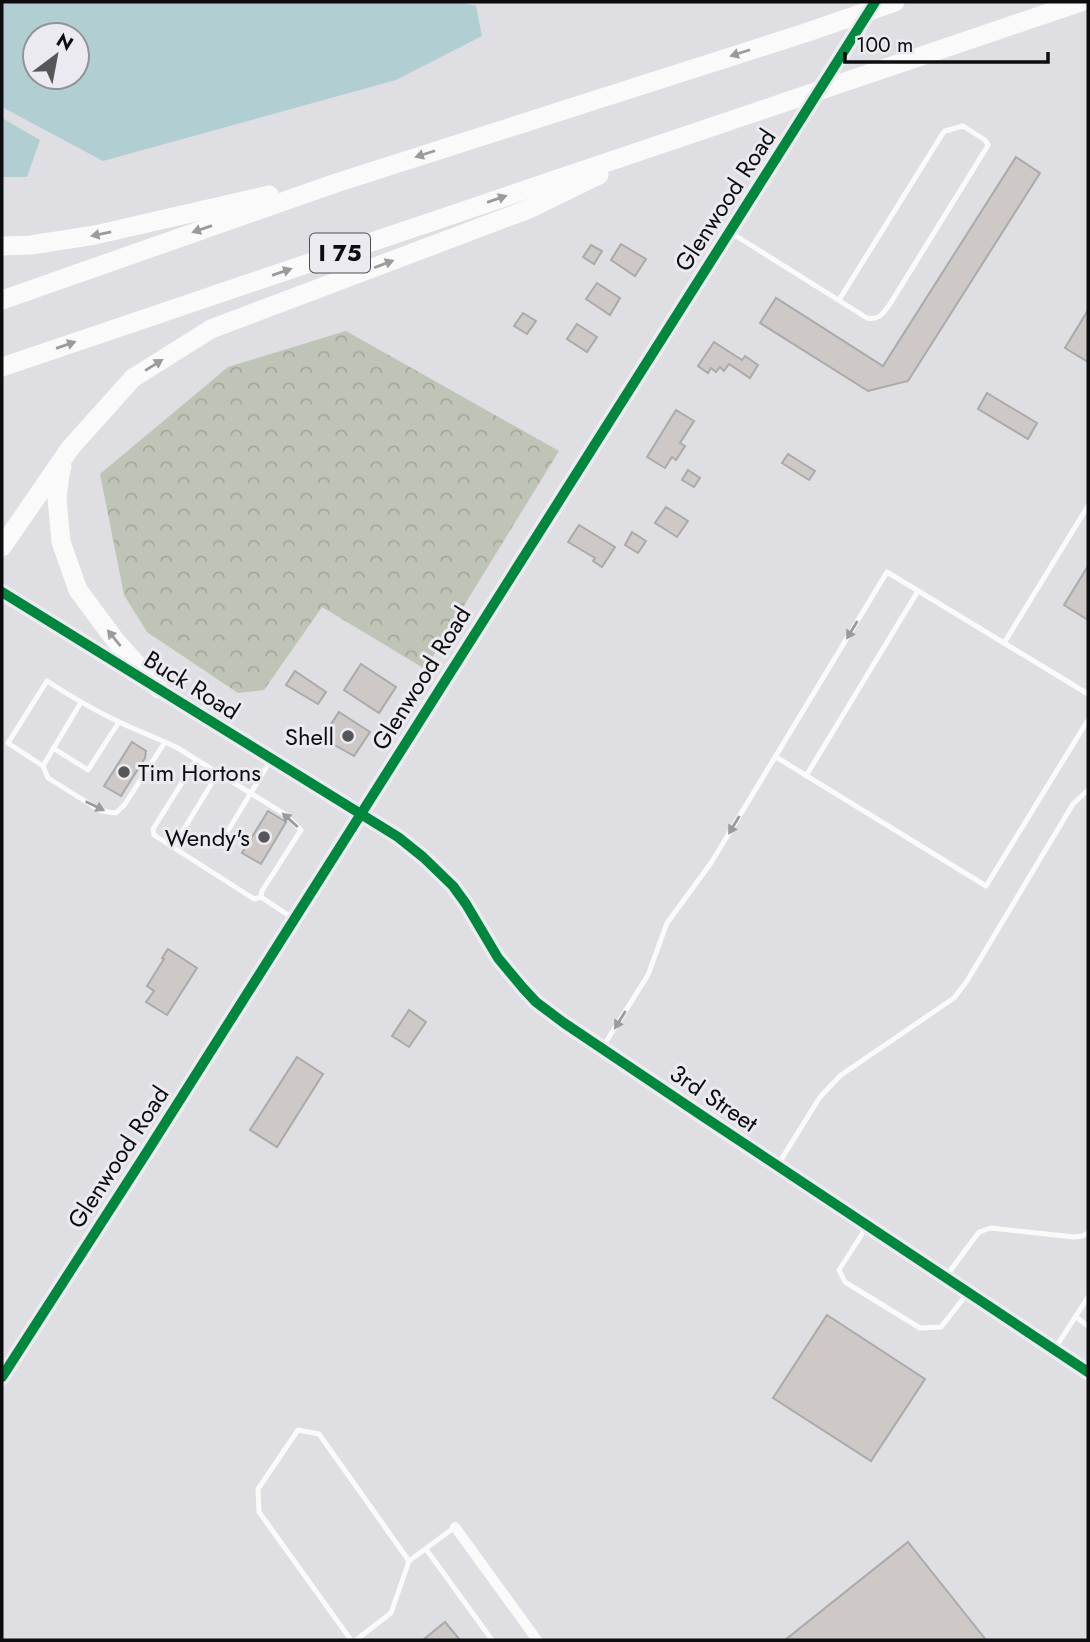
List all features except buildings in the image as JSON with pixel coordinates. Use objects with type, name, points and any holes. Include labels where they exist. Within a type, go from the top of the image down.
[{"type":"highway","points":[[2,300],[336,183],[895,2]]},
{"type":"highway","name":"I 75","points":[[2,367],[1081,2]]},
{"type":"highway","points":[[2,547],[71,447],[133,378],[211,329],[529,209],[679,137]]},
{"type":"highway","points":[[2,246],[31,245],[95,236],[255,198],[336,183]]},
{"type":"highway","points":[[71,447],[60,474],[57,498],[61,542],[78,590],[115,640],[159,689]]},
{"type":"street","name":"Glenwood Road","points":[[2,1377],[876,2]]},
{"type":"street","name":"Buck Road","points":[[2,592],[360,814]]},
{"type":"street","name":"3rd Street","points":[[360,814],[398,837],[439,871],[466,904],[498,958],[536,1002],[602,1049],[1088,1372]]},
{"type":"street","points":[[456,1527],[537,1640]]},
{"type":"lane","points":[[730,232],[867,318],[877,318],[883,313],[987,147],[985,140],[962,126],[943,133],[839,300]]},
{"type":"lane","points":[[1004,643],[1088,506]]},
{"type":"lane","points":[[602,1049],[648,975],[667,923],[711,863],[887,572],[1088,694]]},
{"type":"lane","points":[[806,776],[918,591]]},
{"type":"lane","points":[[165,742],[125,804],[116,813],[101,811],[48,778],[43,766],[8,743],[47,681],[119,722],[165,742],[251,793],[286,815],[301,830],[262,891],[261,897]]},
{"type":"lane","points":[[43,766],[81,702]]},
{"type":"lane","points":[[776,757],[986,886],[1088,720]]},
{"type":"lane","points":[[53,748],[88,770],[119,722]]},
{"type":"lane","points":[[220,844],[271,758]]},
{"type":"lane","points":[[196,760],[153,829],[154,835],[254,899],[261,897],[294,919]]},
{"type":"lane","points":[[173,847],[218,773]]},
{"type":"lane","points":[[777,1166],[820,1097],[841,1074],[954,998],[965,985],[1073,804],[1088,790]]},
{"type":"lane","points":[[867,1225],[839,1270],[845,1282],[920,1328],[941,1327],[969,1292]]},
{"type":"lane","points":[[946,1277],[979,1232],[991,1228],[1074,1237],[1088,1233]]},
{"type":"lane","points":[[1055,1350],[1088,1297]]},
{"type":"lane","points":[[1076,1317],[1088,1326]]},
{"type":"lane","points":[[409,1561],[319,1434],[299,1430],[258,1489],[259,1512],[353,1640],[391,1613],[409,1561],[456,1527]]},
{"type":"lane","points":[[426,1549],[492,1640]]},
{"type":"green space","points":[[346,331],[559,451],[425,669],[322,607],[264,690],[238,693],[147,632],[124,595],[100,474],[228,367]]},
{"type":"water","points":[[2,2],[459,2],[476,6],[482,36],[396,80],[103,161],[2,107]]},
{"type":"water","points":[[2,118],[40,140],[27,177],[2,177]]},
{"type":"cycle path","points":[[2,1377],[875,2]]},
{"type":"cycle path","points":[[2,592],[398,837],[453,886],[498,958],[536,1002],[1088,1372]]},
{"type":"place","name":"Shell","points":[[348,736]]},
{"type":"place","name":"Tim Hortons","points":[[124,772]]},
{"type":"place","name":"Wendy's","points":[[264,837]]}]
